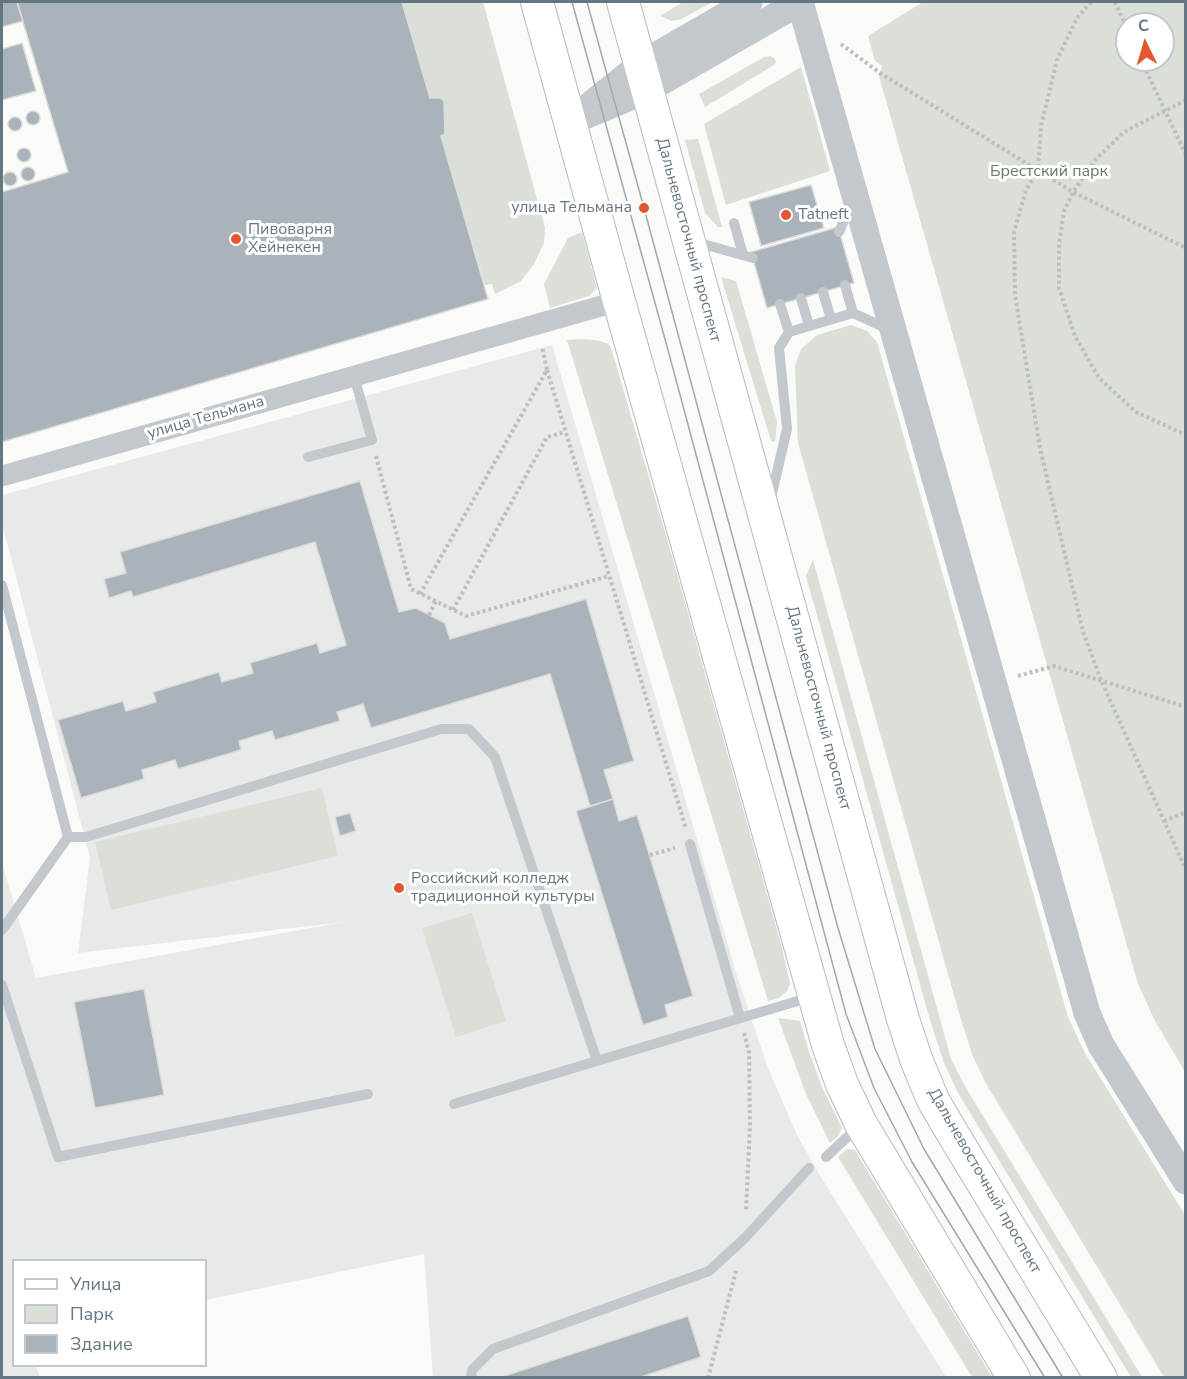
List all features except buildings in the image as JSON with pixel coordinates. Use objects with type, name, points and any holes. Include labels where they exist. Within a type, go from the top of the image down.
[{"type":"main road","points":[[537,2],[828,1045],[842,1084],[861,1124],[1014,1377]]},
{"type":"main road","name":"Дальневосточный проспект","points":[[623,2],[903,1019],[916,1059],[933,1100],[1101,1377]]},
{"type":"street","points":[[643,77],[749,2]]},
{"type":"street","points":[[570,122],[611,87],[643,77],[800,2],[1087,1013],[1101,1045],[1185,1181]]},
{"type":"street","name":"улица Тельмана","points":[[2,476],[619,301]]},
{"type":"lane","points":[[839,232],[854,196]]},
{"type":"lane","points":[[688,240],[748,256],[734,223]]},
{"type":"lane","points":[[845,285],[853,313]]},
{"type":"lane","points":[[823,292],[831,320]]},
{"type":"lane","points":[[801,298],[809,326]]},
{"type":"lane","points":[[780,304],[789,332]]},
{"type":"lane","points":[[766,516],[787,429],[779,348],[789,332],[853,313],[892,331]]},
{"type":"lane","points":[[308,457],[372,440],[354,376]]},
{"type":"lane","points":[[2,585],[68,837]]},
{"type":"lane","points":[[68,837],[86,837],[441,729],[469,729],[495,757],[597,1061]]},
{"type":"lane","points":[[2,930],[68,837]]},
{"type":"lane","points":[[690,844],[740,1018]]},
{"type":"lane","points":[[2,985],[58,1157],[368,1094]]},
{"type":"lane","points":[[453,1104],[814,997]]},
{"type":"lane","points":[[826,1157],[861,1124]]},
{"type":"lane","points":[[471,1377],[472,1370],[493,1349],[709,1271],[745,1238],[809,1168]]},
{"type":"path","points":[[1091,2],[1077,18],[1057,60],[1041,126],[1038,171],[1026,190],[1014,232],[1015,295],[1040,448],[1083,632],[1101,680],[1185,870]]},
{"type":"path","points":[[841,44],[880,73],[1073,192],[1185,248]]},
{"type":"path","points":[[1146,72],[1185,155]]},
{"type":"path","points":[[1185,100],[1124,132],[1096,159],[1073,192],[1064,211],[1059,244],[1059,288],[1075,336],[1099,378],[1136,412],[1185,435]]},
{"type":"path","points":[[544,321],[542,348],[547,370],[690,844],[650,855]]},
{"type":"path","points":[[420,594],[547,370]]},
{"type":"path","points":[[453,610],[547,437],[565,432]]},
{"type":"path","points":[[372,440],[411,590],[466,616],[609,576]]},
{"type":"path","points":[[429,615],[436,601]]},
{"type":"path","points":[[1018,676],[1054,666],[1185,707]]},
{"type":"path","points":[[1164,821],[1185,812]]},
{"type":"path","points":[[708,1377],[745,1238],[750,1126],[749,1052],[740,1018]]},
{"type":"shaded area","name":"Российский колледж традиционной культуры","points":[[552,345],[737,976],[768,1068],[797,1135],[819,1174],[946,1377],[433,1377],[424,1254],[207,1300],[207,1259],[12,1259],[12,1367],[36,1367],[40,1377],[2,1377],[2,863],[36,978],[344,922],[78,953],[90,857],[2,524],[2,495]]},
{"type":"green space","points":[[402,2],[483,2],[545,228],[544,243],[534,264],[521,281],[495,294],[492,284],[485,285],[441,136],[445,134],[444,102],[440,98],[430,98]]},
{"type":"green space","points":[[683,2],[713,2],[681,19],[672,21],[660,16]]},
{"type":"green space","name":"Брестский парк","points":[[923,2],[1185,2],[1185,1072],[1155,1021],[1138,984],[879,76],[882,66],[875,61],[868,36]]},
{"type":"green space","points":[[770,56],[776,62],[774,65],[705,107],[699,94],[764,57]]},
{"type":"green space","points":[[801,67],[830,171],[726,205],[704,124]]},
{"type":"green space","points":[[698,139],[722,227],[718,227],[705,213],[685,140]]},
{"type":"green space","points":[[582,232],[597,288],[589,296],[550,308],[544,284],[568,238]]},
{"type":"green space","points":[[721,277],[736,281],[777,422],[775,442],[771,441]]},
{"type":"green space","points":[[851,325],[867,331],[877,342],[1068,1017],[1085,1053],[1185,1215],[1185,1377],[1164,1377],[985,1082],[972,1054],[798,443],[795,366],[801,349],[817,335]]},
{"type":"green space","points":[[582,339],[609,344],[612,351],[781,944],[790,984],[787,991],[779,998],[768,1001],[567,340]]},
{"type":"green space","points":[[813,560],[951,1059],[966,1088],[1142,1377],[1131,1377],[958,1093],[944,1063],[806,576]]},
{"type":"green space","points":[[322,788],[338,856],[111,910],[95,842]]},
{"type":"green space","points":[[472,913],[506,1021],[456,1037],[422,928]]},
{"type":"green space","points":[[778,1018],[800,1021],[822,1087],[842,1128],[838,1136],[830,1143],[806,1094]]},
{"type":"green space","points":[[847,1149],[855,1150],[992,1377],[972,1377],[838,1157]]},
{"type":"tram line","points":[[572,2],[846,1014],[874,1088],[912,1162],[1045,1378]]},
{"type":"tram line","points":[[587,2],[838,928],[875,1049],[924,1149],[1063,1378]]},
{"type":"place","name":"улица Тельмана","points":[[644,208]]},
{"type":"place","name":"Tatneft","points":[[786,215]]},
{"type":"place","name":"Пивоварня Хейнекен","points":[[236,239]]},
{"type":"place","name":"Российский колледж традиционной культуры","points":[[399,888]]}]
